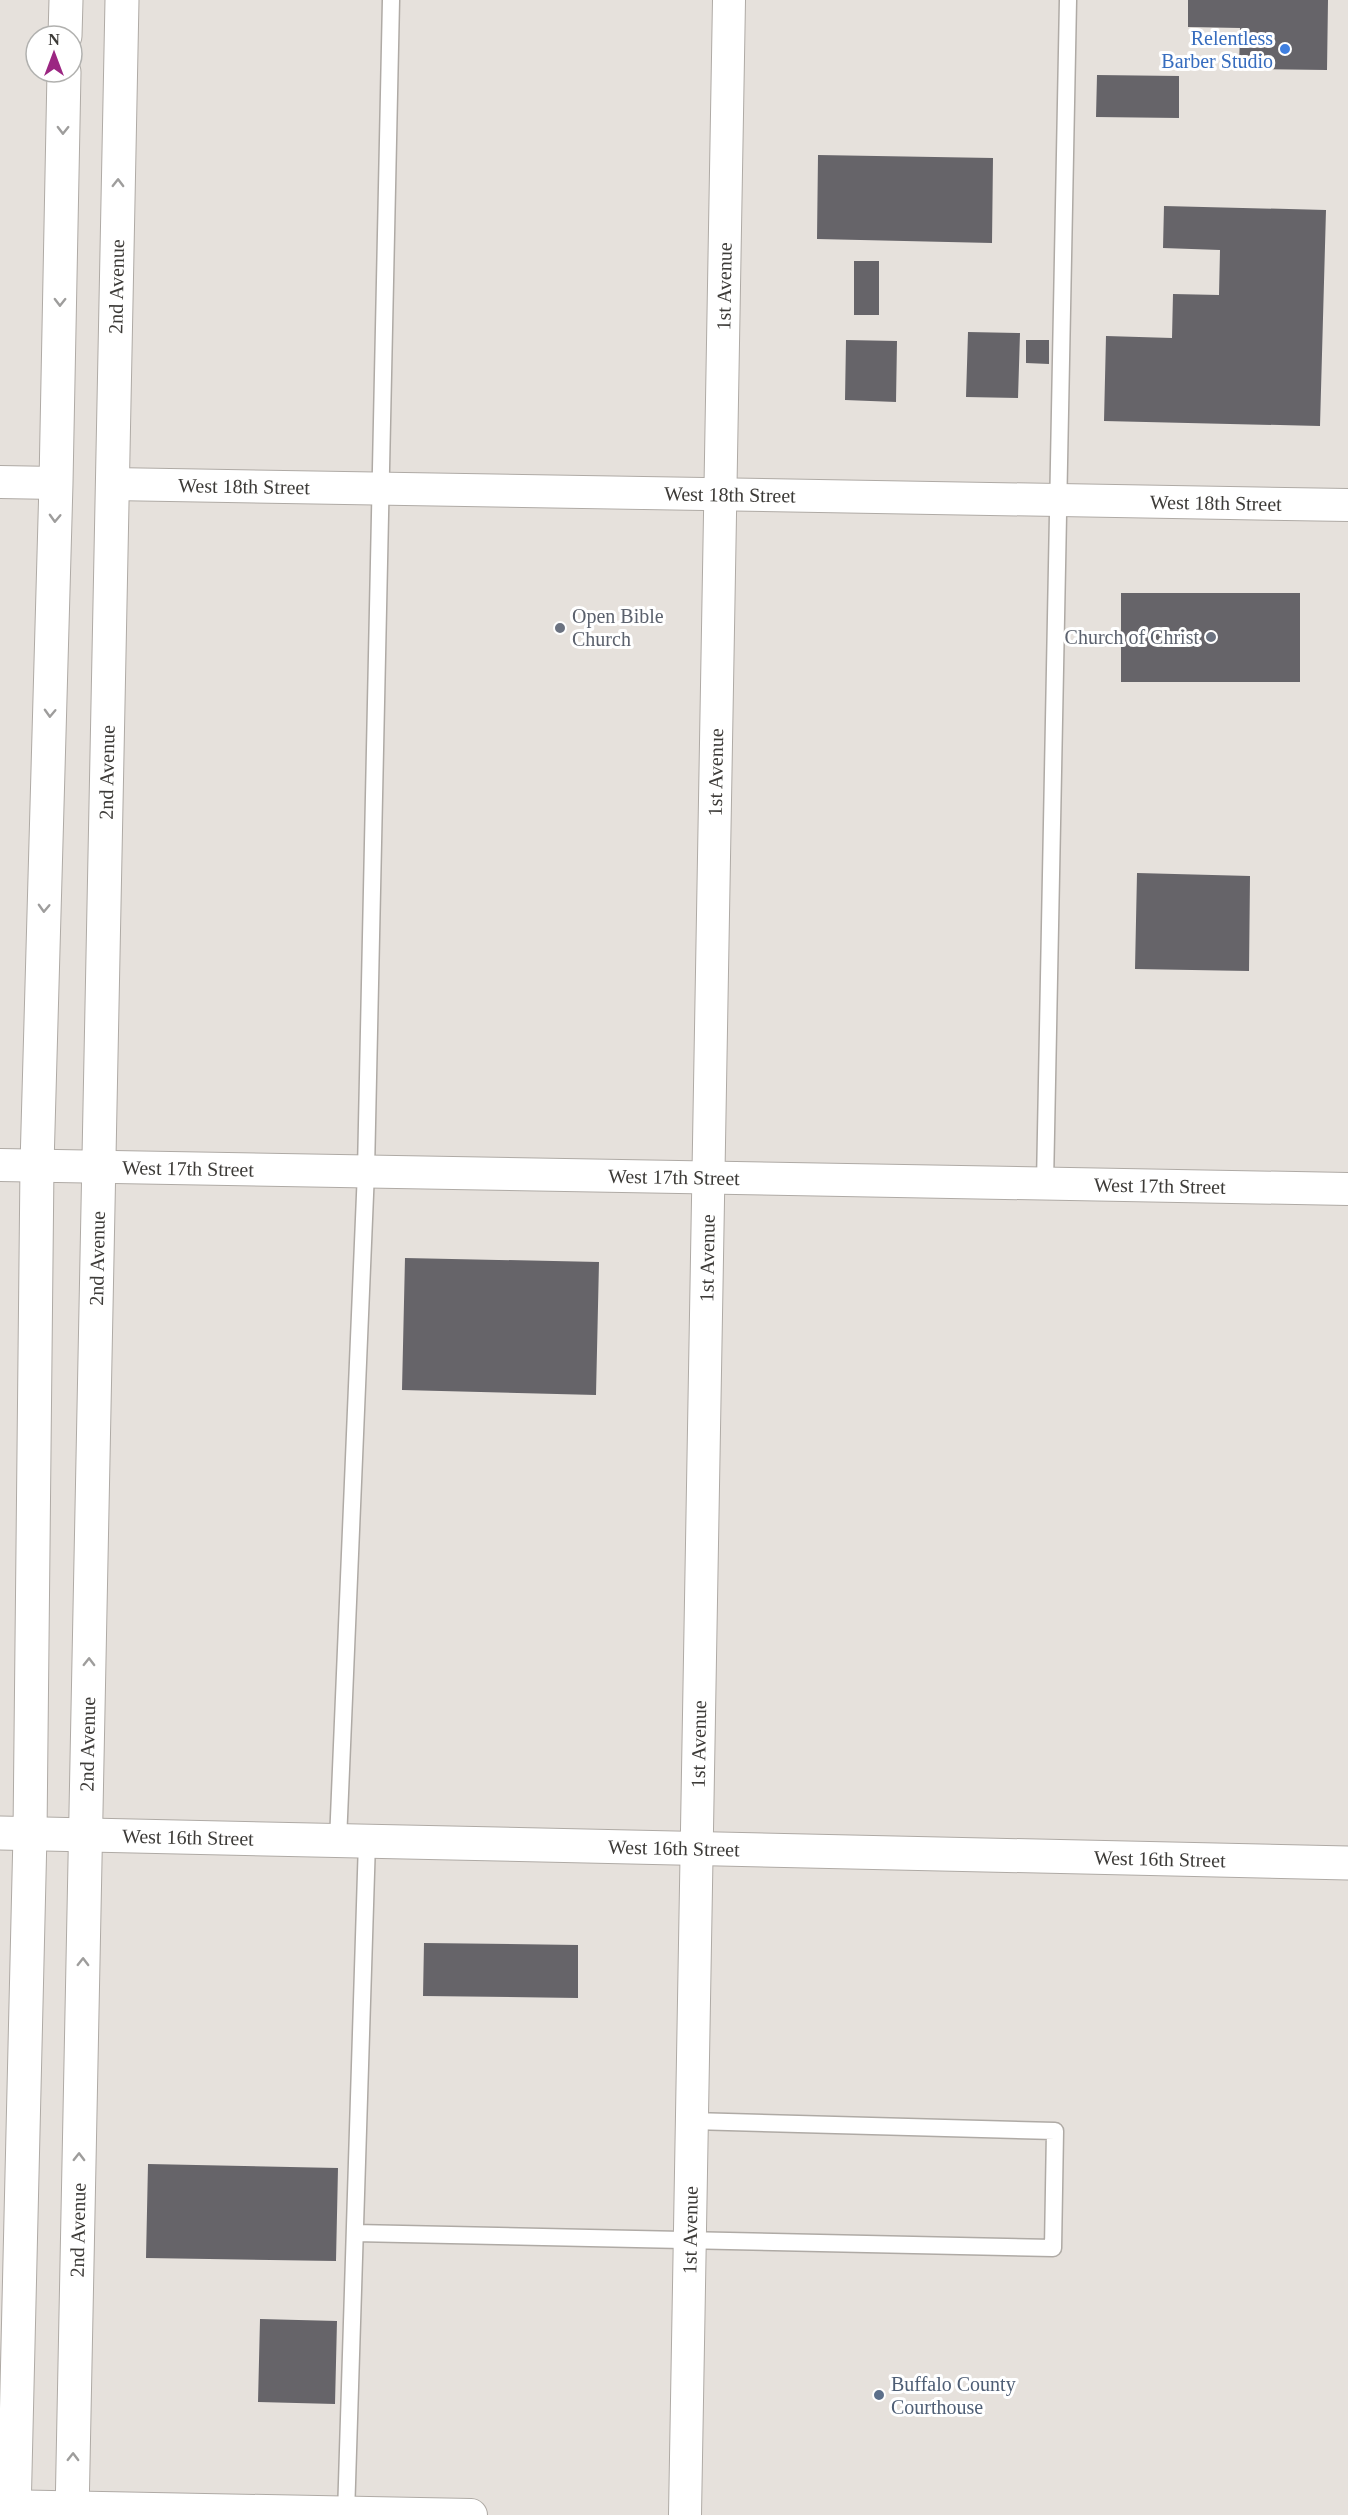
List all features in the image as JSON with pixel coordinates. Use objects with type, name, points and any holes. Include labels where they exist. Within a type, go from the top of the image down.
[{"type":"main road","points":[[65,24],[66,0]]},
{"type":"main road","name":"2nd Avenue","points":[[72,2511],[122,0]]},
{"type":"main road","points":[[9,2509],[15,1834],[37,1165],[56,483],[64,84]]},
{"type":"main road","name":"West 16th Street","points":[[15,1834],[1348,1863]]},
{"type":"street","name":"1st Avenue","points":[[685,2515],[729,0]]},
{"type":"street","points":[[0,482],[56,483]]},
{"type":"street","name":"West 18th Street","points":[[112,484],[1348,505]]},
{"type":"street","name":"West 17th Street","points":[[0,1165],[1348,1189]]},
{"type":"street","points":[[9,2509],[471,2515]]},
{"type":"lane","points":[[346,2514],[355,2233],[353,1841],[391,0]]},
{"type":"lane","points":[[1045,1184],[1068,0]]},
{"type":"lane","points":[[355,2233],[1053,2248],[1054,2131],[692,2121]]},
{"type":"building","points":[[1188,0],[1328,0],[1327,70],[1239,69],[1240,28],[1188,27]]},
{"type":"building","points":[[1097,75],[1179,76],[1179,118],[1096,117]]},
{"type":"building","points":[[818,155],[993,158],[992,243],[817,239]]},
{"type":"building","points":[[1164,206],[1326,210],[1320,426],[1104,421],[1106,336],[1172,338],[1173,294],[1219,295],[1220,250],[1163,248]]},
{"type":"building","points":[[854,261],[879,261],[879,315],[854,315]]},
{"type":"building","points":[[968,332],[1020,333],[1018,398],[966,397]]},
{"type":"building","points":[[846,340],[897,341],[896,402],[845,400]]},
{"type":"building","points":[[1026,340],[1049,340],[1049,364],[1026,363]]},
{"type":"building","points":[[1121,593],[1300,593],[1300,682],[1121,682]]},
{"type":"building","points":[[1137,873],[1250,876],[1249,971],[1135,969]]},
{"type":"building","points":[[405,1258],[599,1262],[596,1395],[402,1390]]},
{"type":"building","points":[[424,1943],[578,1945],[578,1998],[423,1996]]},
{"type":"building","points":[[148,2164],[338,2168],[336,2261],[146,2258]]},
{"type":"building","points":[[260,2319],[337,2321],[335,2404],[258,2402]]},
{"type":"place","name":"Relentless Barber Studio","points":[[1285,49]]},
{"type":"place","name":"Open Bible Church","points":[[560,628]]},
{"type":"place","name":"Church of Christ","points":[[1211,637]]},
{"type":"place","name":"Buffalo County Courthouse","points":[[879,2395]]}]
